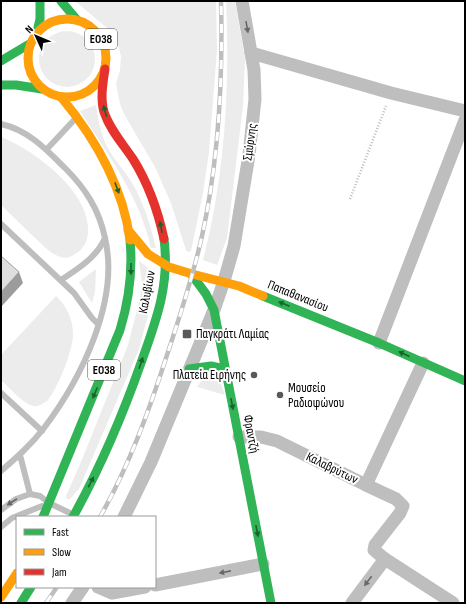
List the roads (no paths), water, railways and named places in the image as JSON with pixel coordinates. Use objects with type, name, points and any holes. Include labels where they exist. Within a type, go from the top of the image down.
[{"type":"main road","points":[[40,1],[40,19],[37,32],[31,43],[28,57],[30,71],[33,78],[42,89]]},
{"type":"main road","name":"ΕΟ38","points":[[61,1],[77,20]]},
{"type":"main road","name":"ΕΟ38","points":[[37,32],[46,25],[56,21],[66,19],[77,20],[89,25],[98,33],[107,56],[105,69],[99,82],[88,91],[75,97],[61,97],[48,93],[42,89]]},
{"type":"main road","points":[[1,61],[31,43]]},
{"type":"main road","name":"Καλυβίων","points":[[74,516],[110,444],[139,371],[162,297],[165,280],[161,229],[153,201],[139,171],[109,123],[104,110],[103,86],[105,69]]},
{"type":"main road","points":[[1,85],[16,85],[42,89]]},
{"type":"main road","name":"Καλυβίων","points":[[43,516],[120,330],[131,279],[131,254],[128,230],[124,211],[114,180],[94,142],[78,117],[61,97]]},
{"type":"main road","name":"Παπαθανασίου","points":[[128,230],[147,253],[165,265],[192,275],[224,281],[267,297],[465,381]]},
{"type":"main road","name":"Φραντζή","points":[[192,275],[206,294],[214,310],[271,603]]},
{"type":"main road","points":[[189,369],[211,365],[225,369]]},
{"type":"main road","points":[[1,597],[16,574]]},
{"type":"main road","points":[[21,603],[30,588]]},
{"type":"street","name":"Σμύρνης","points":[[124,516],[151,462],[214,310],[224,281],[237,230],[252,130],[256,85],[252,53],[242,1]]},
{"type":"street","points":[[252,53],[391,93],[465,110]]},
{"type":"street","points":[[378,343],[465,120]]},
{"type":"street","name":"Καλαβρύτων","points":[[238,437],[261,437],[276,441],[366,485],[423,363]]},
{"type":"street","points":[[366,485],[396,499],[403,506],[400,513],[374,547],[376,553],[453,603]]},
{"type":"street","points":[[352,603],[385,559]]},
{"type":"street","points":[[156,585],[263,564]]},
{"type":"street","points":[[72,603],[82,588]]},
{"type":"street","points":[[105,594],[140,588]]},
{"type":"lane","points":[[47,149],[78,117]]},
{"type":"lane","points":[[1,124],[25,134],[47,149],[78,182],[85,191],[97,213],[105,237],[108,255],[108,272],[104,301],[98,324],[92,342],[69,390],[42,431],[20,455],[1,471]]},
{"type":"lane","points":[[1,224],[78,297],[92,318],[98,324]]},
{"type":"lane","points":[[61,280],[93,256],[101,246],[105,237]]},
{"type":"lane","points":[[1,392],[42,431]]},
{"type":"lane","points":[[20,455],[30,494]]},
{"type":"lane","points":[[1,510],[16,499],[30,494],[40,496],[49,503],[74,516]]},
{"type":"lane","points":[[1,528],[12,518],[28,510],[49,503]]},
{"type":"railway","points":[[101,516],[120,478],[146,417],[195,266],[208,207],[219,119],[221,1]]},
{"type":"railway","points":[[46,603],[56,588]]},
{"type":"place","name":"Παγκράτι Λαμίας","points":[[187,334]]},
{"type":"place","name":"Πλατεία Ειρήνης","points":[[254,375]]},
{"type":"place","name":"Μουσείο Ραδιοφώνου","points":[[280,395]]}]
